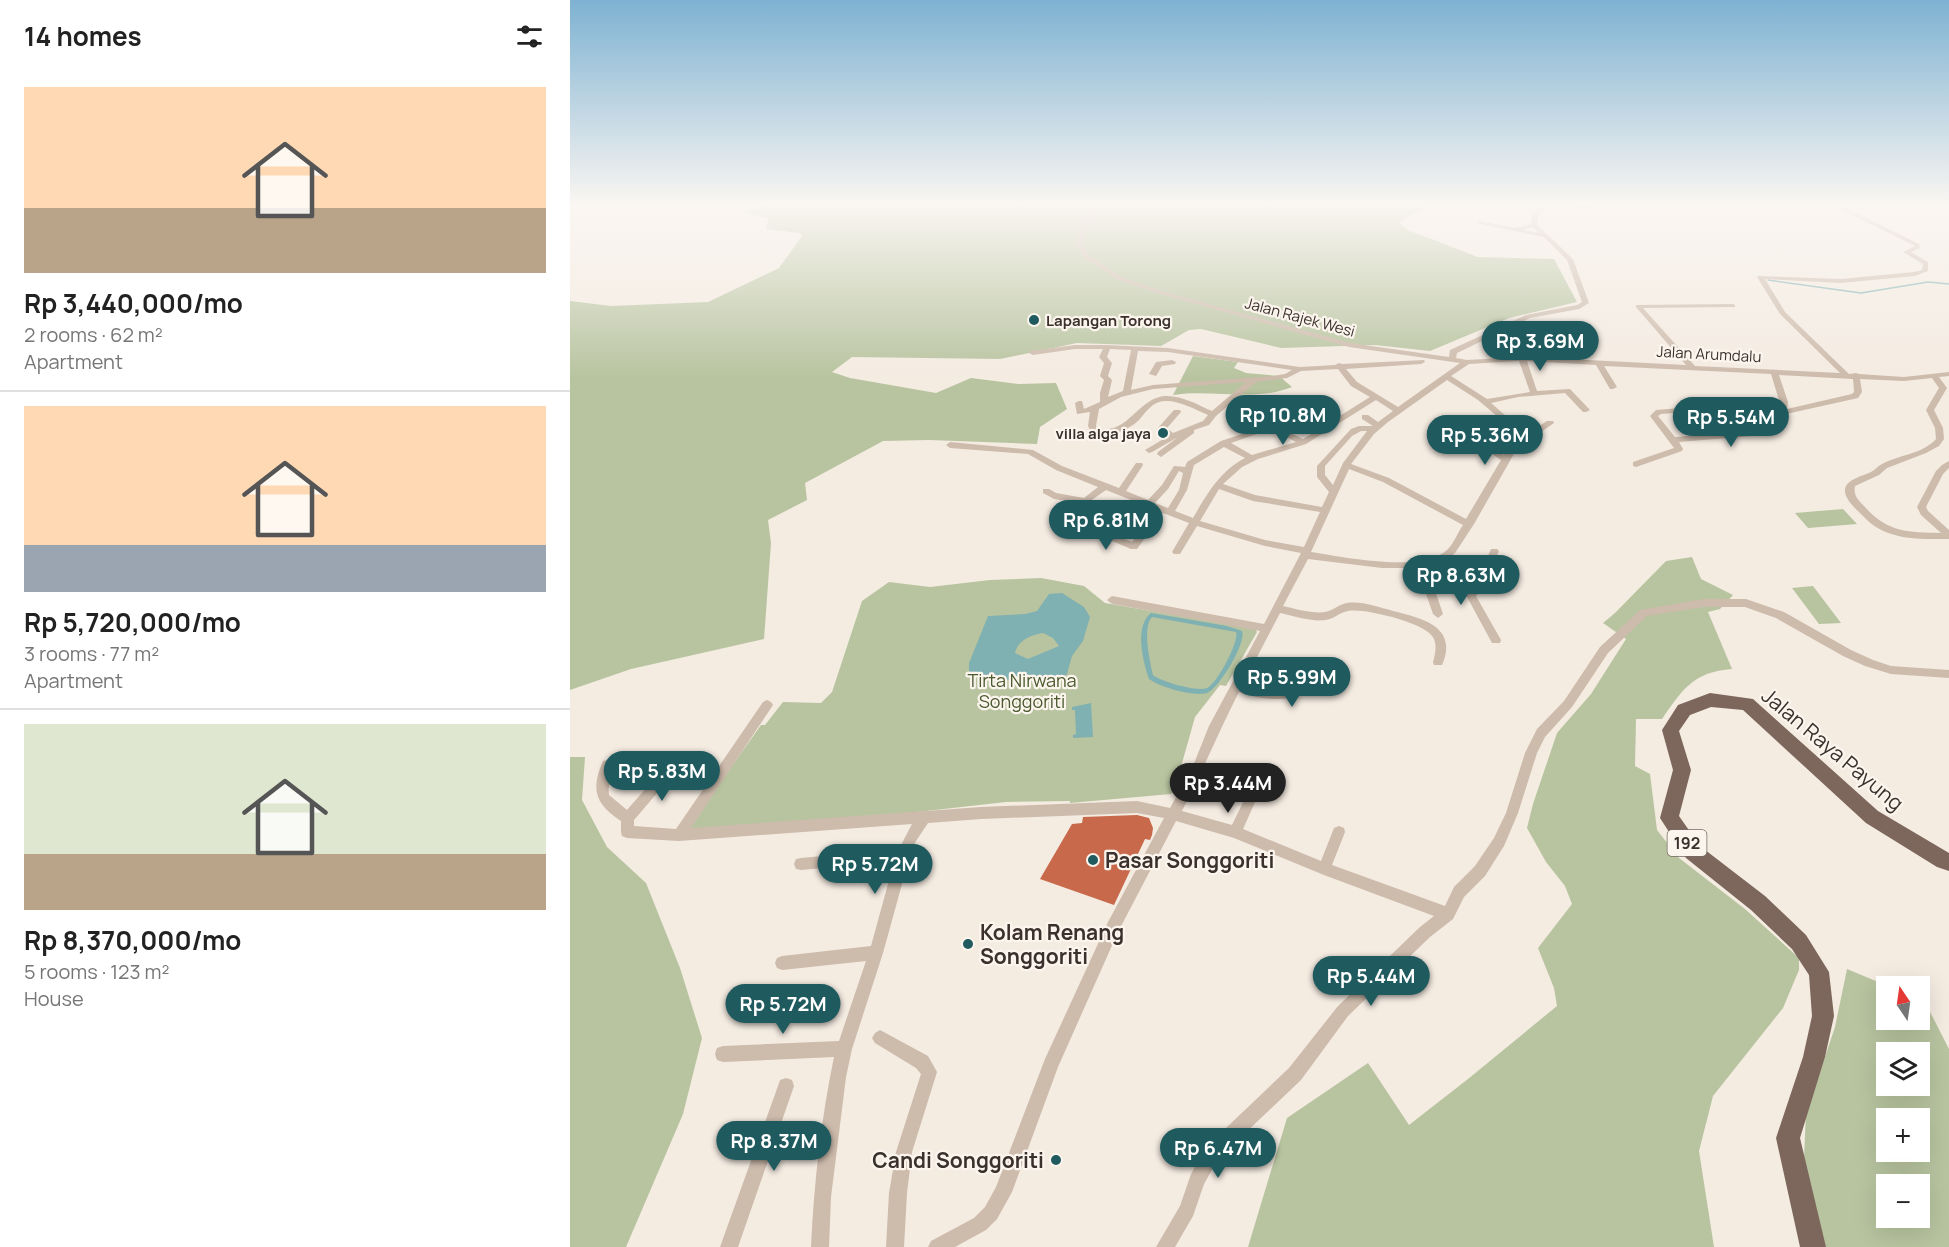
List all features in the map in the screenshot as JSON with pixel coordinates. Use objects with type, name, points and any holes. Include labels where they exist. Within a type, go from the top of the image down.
[{"type":"main road","name":"Jalan Raya Payung","points":[[1813,1247],[1788,1138],[1814,1057],[1823,1016],[1819,972],[1799,942],[1715,867],[1693,852],[1669,818],[1682,770],[1670,730],[1684,710],[1710,700],[1747,704],[1872,817],[1949,862]]},
{"type":"street","name":"Jalan Rajek Wesi","points":[[1093,261],[1120,279],[1159,292],[1348,345],[1467,362]]},
{"type":"street","points":[[1034,353],[1075,347],[1168,350],[1300,369],[1339,365],[1450,361],[1453,352],[1522,319],[1579,307],[1586,303],[1571,261]]},
{"type":"street","points":[[1845,375],[1782,313],[1760,276],[1841,280],[1915,274],[1924,272],[1927,266],[1923,261]]},
{"type":"street","points":[[1631,296],[1691,366]]},
{"type":"street","points":[[1638,306],[1733,306]]},
{"type":"street","points":[[1518,342],[1534,393]]},
{"type":"street","points":[[1104,402],[1108,380],[1104,376],[1108,364],[1103,357],[1107,347]]},
{"type":"street","points":[[1127,393],[1135,349]]},
{"type":"street","points":[[1168,350],[1174,365],[1172,371]]},
{"type":"street","name":"Jalan Arumdalu","points":[[1467,362],[1525,359],[1905,378],[1949,374]]},
{"type":"street","points":[[1153,374],[1159,364],[1172,362]]},
{"type":"street","points":[[937,1247],[968,1232],[991,1213],[1003,1192],[1050,1065],[1108,938],[1198,768],[1213,730],[1306,553],[1324,510],[1347,465],[1376,428],[1467,362]]},
{"type":"street","points":[[1598,362],[1613,387]]},
{"type":"street","points":[[1339,365],[1354,384],[1374,398],[1398,410]]},
{"type":"street","points":[[1079,403],[1080,412],[1095,408],[1127,393],[1168,384],[1281,377],[1300,369]]},
{"type":"street","points":[[1673,440],[1773,432],[1779,428],[1783,407],[1774,371]]},
{"type":"street","points":[[1636,464],[1679,450],[1657,422],[1654,413],[1783,407],[1855,396],[1858,392],[1856,375]]},
{"type":"street","points":[[1934,376],[1943,388],[1930,410],[1939,428],[1940,439],[1923,451],[1884,466],[1876,474],[1852,484],[1849,490],[1850,496],[1870,518],[1890,533],[1949,536]]},
{"type":"street","points":[[1447,377],[1485,402],[1521,434],[1528,437],[1550,423]]},
{"type":"street","points":[[1149,450],[1172,436],[1206,423],[1213,414],[1253,380]]},
{"type":"street","points":[[1485,402],[1534,393],[1567,391],[1586,410]]},
{"type":"street","points":[[1174,400],[1186,394]]},
{"type":"street","points":[[1177,552],[1197,523],[1217,485],[1239,465],[1251,458],[1303,442],[1374,398]]},
{"type":"street","points":[[1095,408],[1093,428],[1103,433],[1132,422],[1147,404],[1155,400],[1174,400],[1213,414]]},
{"type":"street","points":[[1172,436],[1162,428],[1177,412]]},
{"type":"street","points":[[1365,417],[1376,428]]},
{"type":"street","points":[[1493,432],[1510,424]]},
{"type":"street","points":[[1161,454],[1198,426]]},
{"type":"street","points":[[1087,527],[1134,547],[1183,490],[1187,471],[1193,460],[1224,443],[1272,426],[1303,442]]},
{"type":"street","points":[[1333,491],[1319,471],[1322,463],[1332,455],[1339,443],[1349,434],[1366,427],[1376,428]]},
{"type":"street","points":[[950,444],[1030,452],[1059,468],[1197,523],[1306,553],[1396,566],[1444,559],[1469,524],[1521,434]]},
{"type":"street","points":[[1224,443],[1251,458]]},
{"type":"street","points":[[1480,443],[1505,459]]},
{"type":"street","points":[[1949,464],[1939,470],[1934,478],[1932,489],[1922,502],[1921,508],[1949,536]]},
{"type":"street","points":[[1120,493],[1139,465]]},
{"type":"street","points":[[1347,465],[1386,480],[1469,524]]},
{"type":"street","points":[[1149,504],[1165,487],[1177,468],[1187,471]]},
{"type":"street","points":[[1217,485],[1252,498],[1324,510]]},
{"type":"street","points":[[1046,491],[1054,496],[1086,501],[1104,487]]},
{"type":"street","points":[[1472,595],[1480,585],[1494,551]]},
{"type":"street","points":[[1444,559],[1472,595],[1496,640]]},
{"type":"street","points":[[1421,564],[1438,614]]},
{"type":"street","points":[[1113,600],[1265,628]]},
{"type":"street","points":[[1165,1247],[1187,1210],[1197,1180],[1212,1153],[1295,1074],[1343,1011],[1425,932],[1448,914],[1459,892],[1480,871],[1499,842],[1541,733],[1568,705],[1604,650],[1644,613],[1703,603],[1746,603],[1780,615],[1869,663],[1892,670],[1949,674]]},
{"type":"street","points":[[1277,608],[1326,617],[1345,607],[1367,608],[1427,624],[1437,633],[1442,642],[1442,652],[1438,662]]},
{"type":"street","points":[[1236,686],[1247,691],[1272,695],[1296,694],[1315,689],[1339,672]]},
{"type":"street","points":[[678,835],[767,705]]},
{"type":"street","points":[[607,765],[601,792],[605,803],[628,818]]},
{"type":"street","points":[[672,767],[628,818],[627,832],[678,835],[925,816],[1137,807],[1173,814],[1235,832],[1324,869],[1448,914]]},
{"type":"street","points":[[1235,832],[1250,800]]},
{"type":"street","points":[[820,1247],[822,1197],[838,1077],[844,1049],[876,953],[903,855],[925,816]]},
{"type":"street","points":[[1324,869],[1339,832]]},
{"type":"street","points":[[801,864],[903,855]]},
{"type":"street","points":[[782,963],[876,953]]},
{"type":"street","points":[[880,1038],[922,1062],[929,1072],[926,1089],[907,1139],[897,1209],[895,1247]]},
{"type":"street","points":[[723,1054],[844,1049]]},
{"type":"street","points":[[729,1247],[786,1086]]},
{"type":"green space","points":[[784,261],[1555,261],[1577,302],[1509,318],[1430,351],[1375,345],[1281,348],[1201,329],[1189,330],[1161,346],[1077,343],[1000,359],[852,357],[832,372],[850,378],[936,393],[971,378],[1019,384],[1056,383],[1067,409],[1040,427],[1037,444],[929,440],[883,441],[805,483],[807,500],[768,520],[771,543],[764,639],[631,669],[570,690],[570,301],[611,306],[708,302],[779,268]]},
{"type":"green space","points":[[1193,356],[1238,362],[1234,368],[1246,373],[1279,376],[1292,387],[1249,395],[1203,393],[1173,395]]},
{"type":"green space","points":[[1843,509],[1857,524],[1808,528],[1795,513]]},
{"type":"green space","points":[[1692,557],[1701,579],[1733,595],[1720,609],[1708,612],[1732,669],[1698,678],[1683,691],[1662,719],[1636,719],[1635,766],[1650,774],[1657,830],[1679,858],[1745,909],[1799,958],[1799,970],[1783,1008],[1713,1096],[1699,1151],[1714,1247],[1248,1247],[1287,1118],[1368,1063],[1409,1125],[1557,1006],[1554,988],[1538,948],[1572,904],[1565,886],[1546,862],[1527,828],[1533,804],[1557,733],[1591,694],[1626,639],[1603,623],[1666,561]]},
{"type":"green space","name":"Tirta Nirwana Songgoriti","points":[[1041,578],[1084,586],[1105,603],[1255,629],[1257,632],[1226,686],[1220,685],[1195,717],[1175,788],[1171,794],[1070,803],[1070,801],[1006,802],[917,812],[691,829],[690,825],[761,725],[765,725],[783,702],[821,703],[832,692],[862,601],[889,582],[930,587],[990,580]]},
{"type":"green space","points":[[1813,586],[1841,623],[1819,624],[1792,588]]},
{"type":"green space","points":[[570,757],[585,757],[582,800],[607,847],[646,883],[680,968],[702,1038],[683,1114],[626,1247],[570,1247]]},
{"type":"green space","points":[[1847,969],[1876,981],[1876,1030],[1930,1030],[1930,1012],[1949,1049],[1949,1247],[1824,1247],[1803,1181],[1806,1113],[1835,1027]]},
{"type":"water","points":[[1062,593],[1084,607],[1090,617],[1083,641],[1072,656],[1067,674],[1057,681],[981,679],[969,671],[969,663],[988,616],[1037,611],[1049,594]],"holes":[[[1043,633],[1053,638],[1059,646],[1028,659],[1015,653],[1022,641],[1030,637]]]},
{"type":"water","points":[[1151,613],[1227,626],[1242,631],[1242,637],[1231,665],[1212,690],[1201,694],[1185,692],[1168,688],[1149,679],[1141,644],[1146,619]],"holes":[[[1152,617],[1236,632],[1235,644],[1227,661],[1216,679],[1207,688],[1196,689],[1180,686],[1153,675],[1147,636]]]},
{"type":"water","points":[[1091,703],[1093,737],[1073,738],[1076,734],[1075,710],[1072,710],[1072,707]]},
{"type":"building","name":"Pasar Songgoriti","points":[[1137,815],[1149,818],[1153,828],[1152,835],[1150,840],[1145,839],[1114,905],[1040,879],[1072,824],[1082,823],[1083,817]]},
{"type":"waterway","points":[[1768,280],[1861,293],[1928,282],[1949,284]]},
{"type":"place","name":"Lapangan Torong","points":[[1034,320]]},
{"type":"place","name":"villa alga jaya","points":[[1163,433]]},
{"type":"place","name":"Pasar Songgoriti","points":[[1093,860]]},
{"type":"place","name":"Kolam Renang Songgoriti","points":[[968,944]]},
{"type":"place","name":"Candi Songgoriti","points":[[1056,1160]]}]
